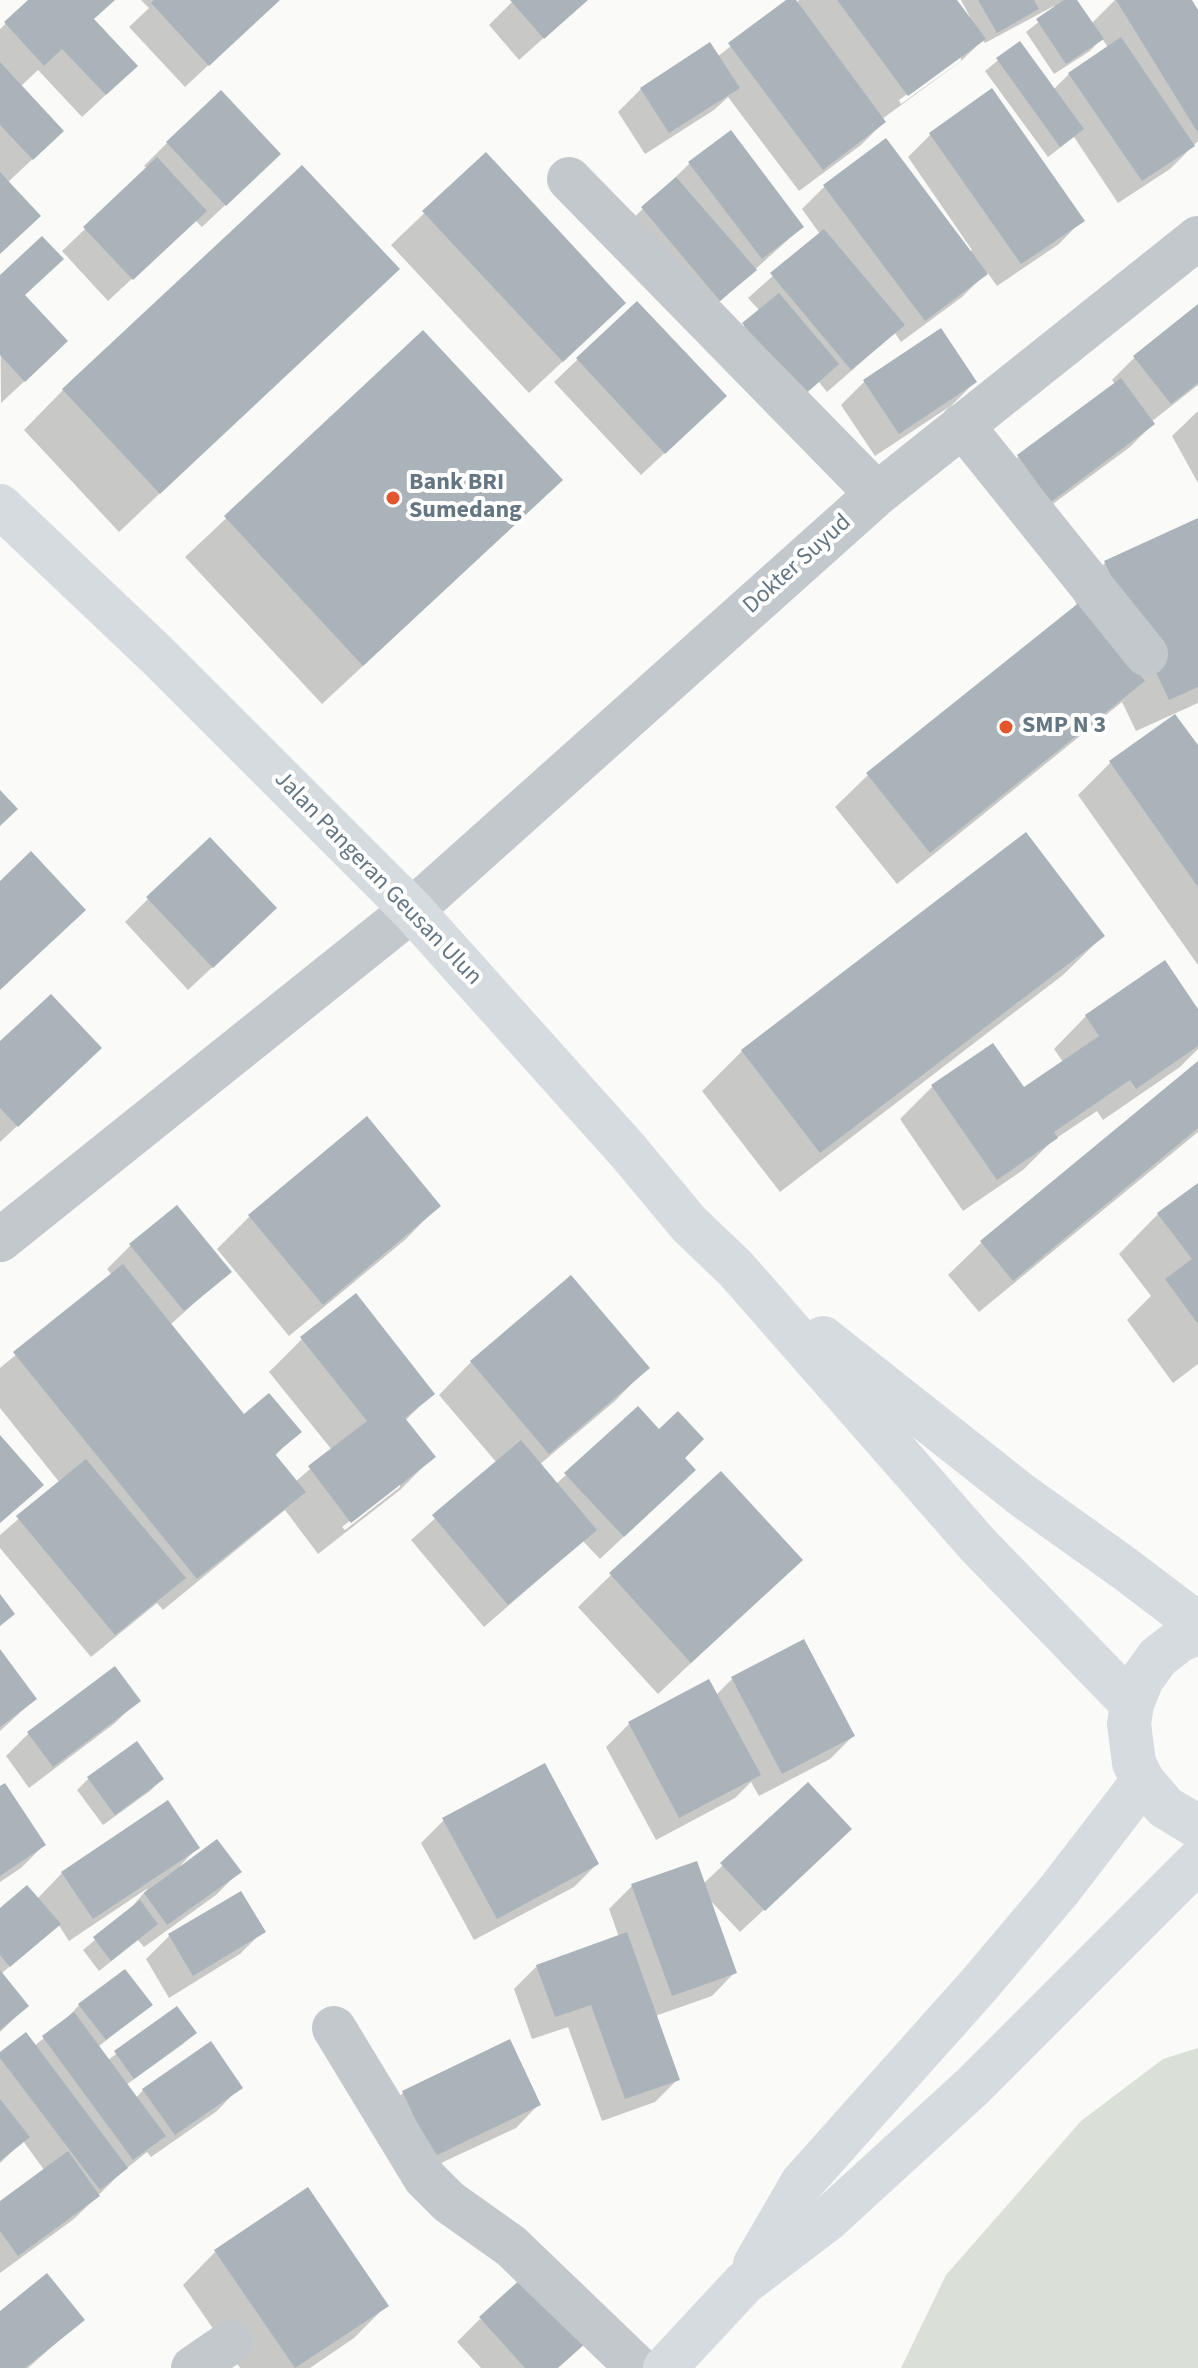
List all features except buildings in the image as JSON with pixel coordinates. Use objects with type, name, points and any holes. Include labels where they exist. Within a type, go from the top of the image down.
[{"type":"main road","name":"Jalan Pangeran Geusan Ulun","points":[[0,506],[157,655],[412,910],[628,1151],[689,1224],[736,1269]]},
{"type":"main road","points":[[736,1269],[1023,1496],[1198,1624]]},
{"type":"main road","points":[[736,1269],[978,1545],[1132,1704]]},
{"type":"main road","points":[[1198,1633],[1180,1640],[1158,1657],[1142,1679],[1132,1704],[1129,1724],[1134,1763],[1143,1781],[1165,1807],[1198,1827]]},
{"type":"main road","points":[[744,2283],[802,2183],[989,1974],[1060,1889],[1143,1781]]},
{"type":"main road","points":[[665,2368],[744,2283],[827,2220],[972,2087],[1198,1861]]},
{"type":"street","points":[[569,179],[877,494]]},
{"type":"street","name":"Dokter Suyud","points":[[0,1240],[412,910],[877,494],[1198,238]]},
{"type":"street","points":[[962,425],[1146,654]]},
{"type":"street","points":[[334,2028],[425,2178],[449,2202],[511,2246],[638,2368]]},
{"type":"street","points":[[193,2368],[231,2342]]},
{"type":"shaded area","points":[[1198,2048],[1198,2368],[901,2368],[946,2275],[1081,2121],[1163,2059]]},
{"type":"place","name":"Bank BRI Sumedang","points":[[393,498]]},
{"type":"place","name":"SMP N 3","points":[[1006,727]]}]
